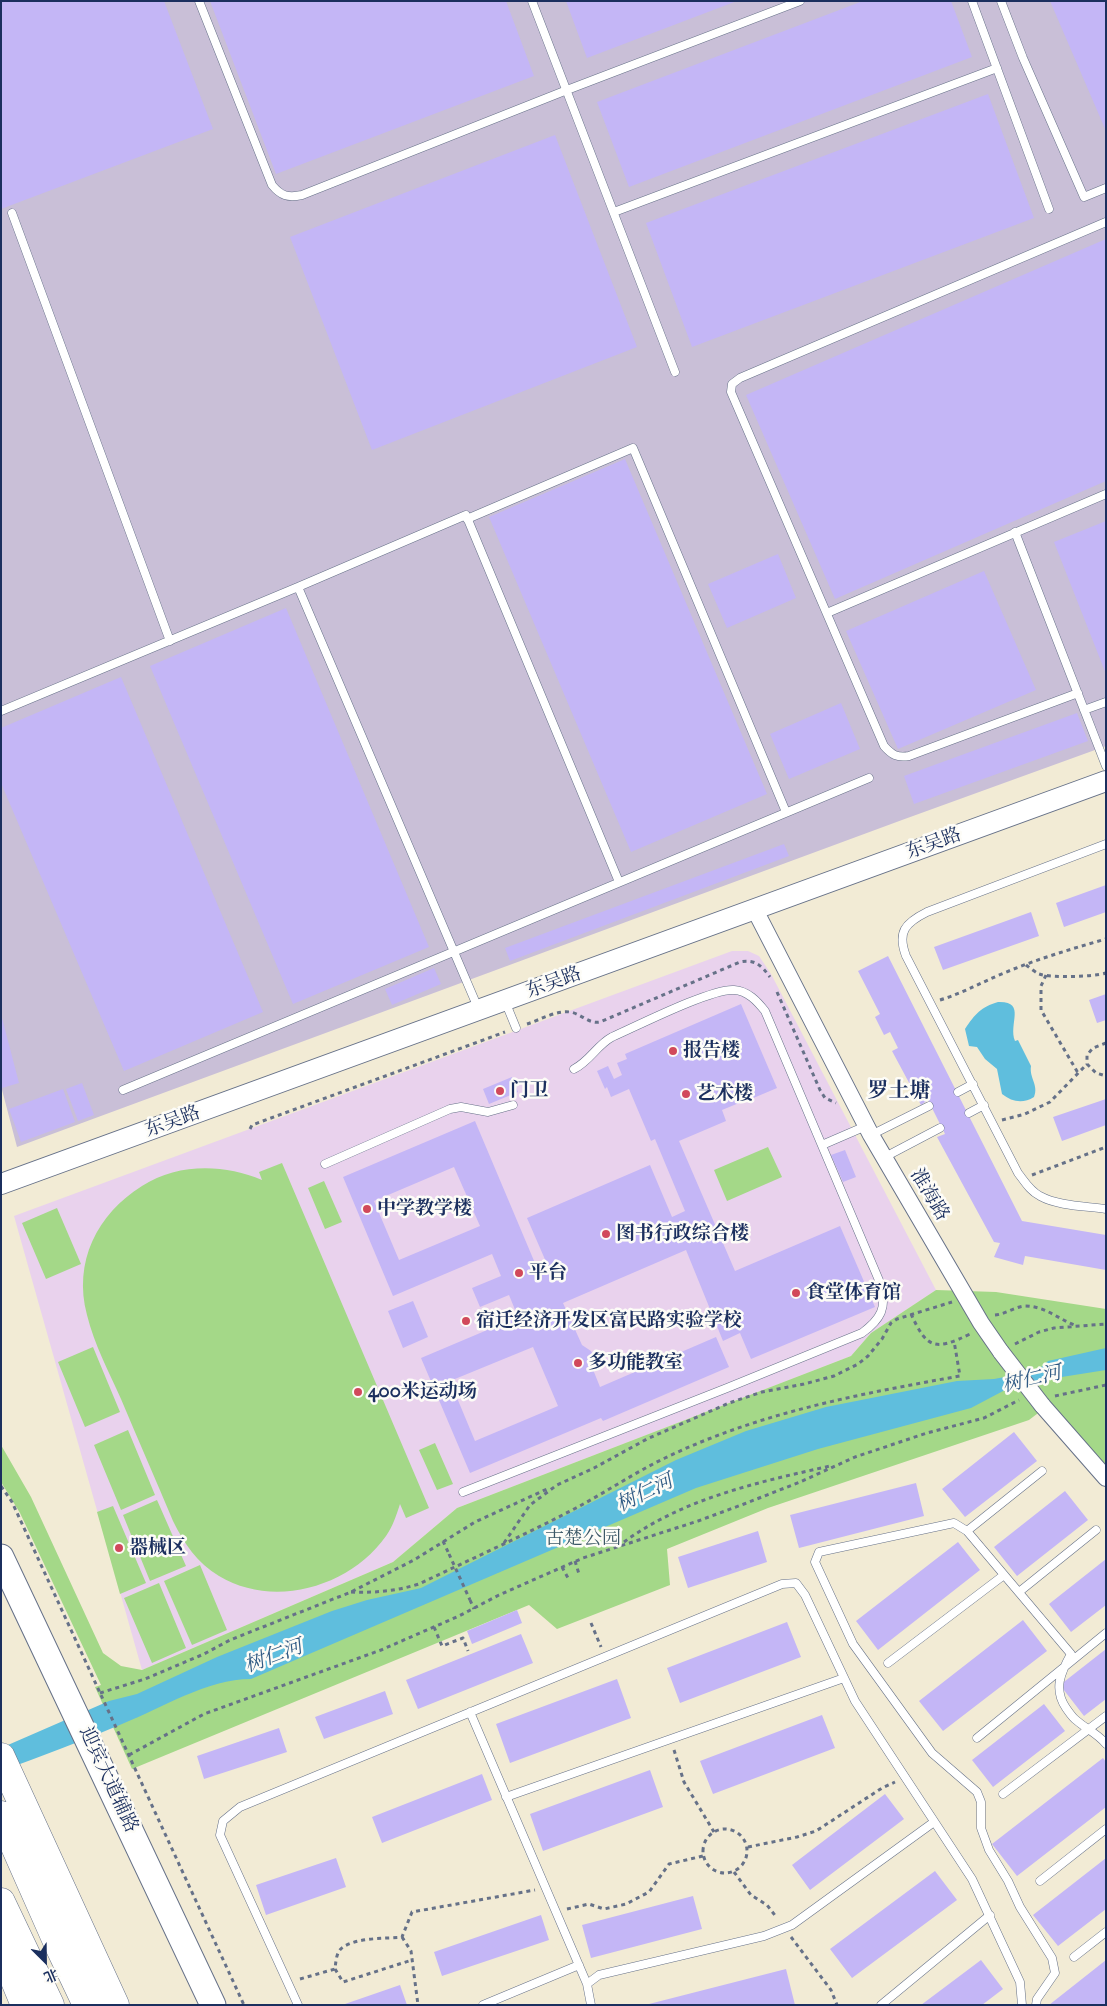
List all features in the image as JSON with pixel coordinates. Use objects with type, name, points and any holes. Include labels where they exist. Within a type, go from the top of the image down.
[{"type":"highway","points":[[1,1757],[115,2005]]},
{"type":"highway","points":[[1,1815],[87,2005]]},
{"type":"highway","points":[[1,1902],[50,2005]]},
{"type":"highway","points":[[1,1947],[25,2005]]},
{"type":"main road","name":"迎宾大道辅路","points":[[1,1557],[214,2005]]},
{"type":"street","name":"东吴路","points":[[1,1184],[755,910],[1106,780]]},
{"type":"street","name":"淮海路","points":[[755,910],[883,1158],[982,1324],[1000,1351],[1045,1400],[1106,1478]]},
{"type":"lane","points":[[200,1],[272,185],[279,194],[290,198],[302,195],[567,90],[800,1]]},
{"type":"lane","points":[[532,1],[675,372]]},
{"type":"lane","points":[[972,1],[1049,209]]},
{"type":"lane","points":[[1001,1],[1023,58],[1084,197],[1106,188]]},
{"type":"lane","points":[[614,212],[997,68]]},
{"type":"lane","points":[[12,213],[170,641]]},
{"type":"lane","points":[[1078,693],[909,756],[899,757],[890,753],[884,746],[731,392],[732,384],[740,378],[1106,222]]},
{"type":"lane","points":[[467,519],[633,448],[786,812]]},
{"type":"lane","points":[[827,613],[1106,494]]},
{"type":"lane","points":[[1,712],[298,588],[466,515],[619,882]]},
{"type":"lane","points":[[1016,532],[1106,766]]},
{"type":"lane","points":[[298,588],[478,1010]]},
{"type":"lane","points":[[1084,710],[1106,702]]},
{"type":"lane","points":[[123,1090],[869,778]]},
{"type":"lane","points":[[1106,844],[926,912],[914,918],[904,929],[900,942],[930,1003],[1028,1188],[1040,1197],[1059,1202],[1106,1209]]},
{"type":"lane","points":[[463,1492],[862,1332],[878,1319],[884,1305],[882,1290],[822,1145],[765,1012],[755,1000],[741,992],[718,991],[612,1037],[605,1041],[584,1064],[574,1069]]},
{"type":"lane","points":[[505,1001],[516,1028]]},
{"type":"lane","points":[[958,1092],[973,1084]]},
{"type":"lane","points":[[324,1164],[450,1109],[461,1107],[488,1112],[513,1105]]},
{"type":"lane","points":[[969,1113],[984,1105]]},
{"type":"lane","points":[[822,1145],[868,1130],[929,1106]]},
{"type":"lane","points":[[883,1158],[940,1128]]},
{"type":"lane","points":[[967,1531],[1042,1471]]},
{"type":"lane","points":[[1036,2005],[1037,1999],[1055,1973],[1052,1958],[1020,1908],[1008,1881],[988,1850],[981,1828],[981,1802],[977,1792],[932,1753],[854,1644],[815,1562],[819,1552],[954,1523],[967,1531],[1071,1654],[1058,1684],[1062,1701],[1075,1719],[1098,1734],[1106,1744]]},
{"type":"lane","points":[[1019,1592],[1096,1530]]},
{"type":"lane","points":[[888,1663],[1004,1575]]},
{"type":"lane","points":[[298,2005],[220,1835],[223,1821],[240,1807],[782,1584],[796,1583],[805,1595],[855,1701],[972,1879],[1020,1982],[1022,2005]]},
{"type":"lane","points":[[976,1738],[1106,1633]]},
{"type":"lane","points":[[506,1797],[844,1678]]},
{"type":"lane","points":[[470,1712],[587,1984],[592,2005]]},
{"type":"lane","points":[[1002,1794],[1106,1716]]},
{"type":"lane","points":[[587,1984],[599,1975],[764,1936],[792,1925],[934,1822]]},
{"type":"lane","points":[[1040,1880],[1106,1829]]},
{"type":"lane","points":[[881,2005],[990,1915]]},
{"type":"lane","points":[[1074,1957],[1106,1932]]},
{"type":"lane","points":[[483,2005],[579,1965]]},
{"type":"path","points":[[930,1003],[960,994],[1004,973],[1065,950],[1106,940]]},
{"type":"path","points":[[250,1129],[252,1126],[561,1012],[573,1013],[594,1023],[600,1022],[746,961],[762,966],[772,982]]},
{"type":"path","points":[[1026,965],[1038,973],[1046,975],[1095,976],[1106,973]]},
{"type":"path","points":[[1046,975],[1041,986],[1041,1010],[1078,1074]]},
{"type":"path","points":[[775,987],[825,1098],[831,1102],[858,1110]]},
{"type":"path","points":[[992,1122],[1025,1114],[1050,1102],[1087,1064],[1087,1055],[1093,1048],[1106,1043]]},
{"type":"path","points":[[1087,1064],[1096,1073],[1106,1076]]},
{"type":"path","points":[[1022,1179],[1106,1147]]},
{"type":"path","points":[[100,1693],[145,1679],[204,1654],[230,1640],[351,1592],[414,1560],[481,1518],[594,1468],[647,1439],[729,1403],[762,1392],[834,1376],[868,1356],[882,1339],[891,1323],[911,1314],[967,1298]]},
{"type":"path","points":[[911,1314],[925,1340],[937,1345],[954,1341],[982,1324],[1018,1307],[1026,1306],[1048,1310],[1064,1322],[1080,1327]]},
{"type":"path","points":[[1000,1351],[1039,1332],[1054,1328],[1106,1324]]},
{"type":"path","points":[[351,1592],[382,1592],[419,1584],[576,1508],[665,1458],[746,1426],[803,1407],[870,1392],[960,1376],[954,1341]]},
{"type":"path","points":[[1045,1400],[1053,1396],[1106,1385]]},
{"type":"path","points":[[129,1755],[204,1714],[381,1650],[474,1609],[575,1561],[698,1521],[800,1482],[855,1457],[926,1433],[984,1418],[1023,1399]]},
{"type":"path","points":[[621,1545],[634,1535],[669,1516],[722,1494],[756,1483],[838,1465]]},
{"type":"path","points":[[504,1543],[530,1505],[557,1485]]},
{"type":"path","points":[[1,1486],[12,1502],[244,2005]]},
{"type":"path","points":[[443,1542],[474,1609]]},
{"type":"path","points":[[575,1561],[579,1574]]},
{"type":"path","points":[[562,1567],[568,1578]]},
{"type":"path","points":[[591,1623],[605,1657]]},
{"type":"path","points":[[434,1627],[442,1646],[463,1638],[468,1651]]},
{"type":"path","points":[[671,1739],[684,1782],[714,1832]]},
{"type":"path","points":[[748,1847],[816,1831],[882,1788],[905,1777]]},
{"type":"path","points":[[726,1829],[740,1834],[748,1847],[746,1862],[741,1868],[727,1874],[713,1870],[708,1866],[703,1856],[704,1845],[707,1839],[714,1832],[726,1829]]},
{"type":"path","points":[[556,1912],[589,1904],[604,1908],[626,1904],[649,1892],[669,1864],[703,1856]]},
{"type":"path","points":[[402,1937],[412,1912],[546,1888]]},
{"type":"path","points":[[402,1937],[411,1951],[418,2005]]},
{"type":"path","points":[[402,1937],[362,1941],[343,1947],[337,1955],[335,1969],[343,1982],[412,1960]]},
{"type":"path","points":[[288,1983],[335,1969]]},
{"type":"shaded area","points":[[1,1],[1106,1],[1106,746],[17,1147],[1,1086]]},
{"type":"shaded area","name":"宿迁经济开发区富民路实验学校","points":[[732,951],[748,951],[759,956],[771,974],[936,1290],[871,1333],[851,1356],[457,1508],[393,1562],[142,1670],[14,1216]]},
{"type":"green space","points":[[768,1147],[782,1177],[727,1201],[714,1170]]},
{"type":"green space","name":"400米运动场","points":[[282,1163],[429,1508],[406,1518],[400,1504],[386,1536],[371,1554],[332,1580],[310,1588],[287,1591],[263,1591],[240,1586],[211,1571],[198,1559],[182,1537],[173,1521],[90,1326],[83,1295],[83,1276],[86,1258],[92,1241],[101,1225],[126,1197],[156,1178],[171,1173],[201,1168],[232,1171],[262,1180],[259,1172]]},
{"type":"green space","points":[[324,1181],[342,1222],[325,1229],[308,1188]]},
{"type":"green space","points":[[57,1208],[81,1264],[46,1279],[22,1223]]},
{"type":"green space","name":"古楚公园","points":[[936,1290],[996,1292],[1106,1309],[1106,1472],[1050,1404],[1029,1420],[768,1508],[667,1549],[670,1585],[557,1629],[529,1605],[132,1769],[95,1687],[101,1685],[20,1513],[1,1482],[1,1445],[31,1497],[103,1653],[121,1666],[142,1670],[393,1562],[457,1508],[851,1356],[871,1333]]},
{"type":"green space","points":[[93,1347],[120,1412],[85,1427],[58,1362]]},
{"type":"green space","points":[[128,1430],[155,1495],[121,1510],[94,1445]]},
{"type":"green space","points":[[435,1443],[453,1484],[437,1490],[419,1450]]},
{"type":"green space","points":[[157,1500],[186,1566],[150,1581],[123,1515]]},
{"type":"green space","name":"器械区","points":[[113,1506],[146,1583],[120,1594],[97,1512]]},
{"type":"green space","points":[[200,1565],[227,1630],[192,1645],[164,1581]]},
{"type":"green space","points":[[159,1583],[186,1648],[152,1663],[124,1598]]},
{"type":"water","points":[[998,1002],[1012,1005],[1015,1015],[1013,1034],[1015,1041],[1018,1040],[1031,1066],[1035,1093],[1034,1097],[1026,1101],[1010,1099],[1002,1094],[997,1069],[985,1059],[977,1047],[969,1046],[965,1029],[979,1012],[987,1006]]},
{"type":"water","name":"树仁河","points":[[1106,1348],[1106,1370],[1049,1379],[1005,1390],[971,1408],[818,1449],[696,1488],[251,1679],[234,1680],[201,1689],[107,1730],[1,1771],[1,1748],[109,1701],[137,1694],[217,1657],[332,1611],[367,1600],[421,1588],[676,1460],[746,1431],[826,1407],[957,1381],[994,1379],[1037,1371],[1048,1361]]},
{"type":"building","points":[[1,1],[164,1],[213,129],[1,209]]},
{"type":"building","points":[[210,1],[506,1],[534,76],[276,174]]},
{"type":"building","points":[[566,1],[737,1],[587,58]]},
{"type":"building","points":[[863,1],[951,1],[972,57],[629,187],[597,102]]},
{"type":"building","points":[[1050,1],[1106,1],[1106,131]]},
{"type":"building","points":[[988,94],[1034,218],[692,347],[646,223]]},
{"type":"building","points":[[555,135],[637,347],[372,450],[290,237]]},
{"type":"building","points":[[1106,239],[1106,481],[835,599],[746,395]]},
{"type":"building","points":[[625,459],[767,794],[631,852],[489,517]]},
{"type":"building","points":[[1106,521],[1106,674],[1054,542]]},
{"type":"building","points":[[778,554],[796,598],[727,628],[708,584]]},
{"type":"building","points":[[984,571],[1036,690],[898,749],[846,631]]},
{"type":"building","points":[[286,608],[429,947],[293,1004],[150,666]]},
{"type":"building","points":[[121,677],[263,1012],[124,1071],[1,783],[1,728]]},
{"type":"building","points":[[841,703],[860,749],[789,779],[770,734]]},
{"type":"building","points":[[1077,713],[1088,741],[914,804],[904,776]]},
{"type":"building","points":[[784,844],[789,856],[510,961],[505,948]]},
{"type":"building","points":[[1106,885],[1106,912],[1064,927],[1056,903]]},
{"type":"building","points":[[1031,912],[1039,936],[943,970],[934,947]]},
{"type":"building","points":[[888,956],[1022,1221],[1106,1235],[1106,1270],[1025,1256],[1023,1265],[994,1257],[1000,1243],[994,1242],[937,1137],[945,1134],[928,1100],[921,1105],[892,1051],[898,1048],[890,1032],[884,1035],[875,1017],[880,1014],[858,971]]},
{"type":"building","points":[[434,968],[441,984],[392,1005],[385,989]]},
{"type":"building","points":[[1106,994],[1106,1020],[1097,1023],[1089,1000]]},
{"type":"building","points":[[741,1004],[777,1088],[744,1102],[743,1099],[738,1101],[739,1103],[722,1110],[726,1121],[679,1141],[735,1271],[840,1226],[875,1307],[751,1359],[740,1333],[723,1341],[686,1250],[563,1303],[582,1345],[591,1351],[594,1357],[592,1367],[600,1387],[716,1337],[729,1367],[603,1421],[601,1418],[470,1473],[421,1358],[518,1317],[509,1295],[480,1307],[472,1288],[501,1276],[492,1254],[393,1296],[343,1177],[475,1121],[540,1275],[550,1271],[527,1218],[650,1165],[672,1217],[685,1211],[655,1139],[651,1141],[629,1089],[611,1097],[597,1071],[608,1066],[614,1079],[622,1075],[617,1063],[627,1059],[625,1054]],"holes":[[[454,1167],[480,1226],[399,1260],[374,1201]],[[533,1347],[558,1406],[475,1441],[450,1381]]]},
{"type":"building","points":[[1,1018],[19,1083],[2,1088]]},
{"type":"building","name":"门卫","points":[[512,1077],[518,1092],[489,1104],[483,1089]]},
{"type":"building","points":[[82,1083],[94,1115],[78,1121],[66,1089]]},
{"type":"building","points":[[63,1089],[75,1122],[21,1142],[9,1109]]},
{"type":"building","points":[[1106,1099],[1106,1125],[1062,1141],[1053,1117]]},
{"type":"building","points":[[845,1150],[856,1177],[843,1182],[831,1155]]},
{"type":"building","points":[[413,1301],[428,1337],[403,1348],[388,1311]]},
{"type":"building","points":[[1014,1432],[1037,1461],[965,1517],[942,1489]]},
{"type":"building","points":[[916,1483],[924,1516],[799,1548],[790,1515]]},
{"type":"building","points":[[1065,1491],[1088,1520],[1017,1576],[994,1547]]},
{"type":"building","points":[[758,1531],[767,1562],[688,1588],[678,1557]]},
{"type":"building","points":[[958,1542],[980,1570],[878,1650],[856,1621]]},
{"type":"building","points":[[1106,1559],[1106,1605],[1071,1632],[1049,1604]]},
{"type":"building","points":[[517,1610],[522,1623],[472,1644],[467,1631]]},
{"type":"building","points":[[1023,1620],[1047,1651],[943,1731],[919,1701]]},
{"type":"building","points":[[787,1622],[801,1657],[680,1703],[667,1668]]},
{"type":"building","points":[[521,1634],[533,1663],[418,1709],[406,1680]]},
{"type":"building","points":[[1106,1649],[1106,1699],[1084,1716],[1060,1685]]},
{"type":"building","points":[[617,1679],[631,1718],[510,1763],[496,1724]]},
{"type":"building","points":[[385,1691],[393,1714],[324,1739],[315,1717]]},
{"type":"building","points":[[1044,1704],[1065,1731],[993,1787],[972,1760]]},
{"type":"building","points":[[822,1715],[835,1748],[713,1794],[700,1761]]},
{"type":"building","points":[[279,1728],[287,1752],[204,1779],[197,1756]]},
{"type":"building","points":[[1103,1758],[1106,1762],[1106,1807],[1017,1876],[992,1844]]},
{"type":"building","points":[[650,1770],[663,1807],[543,1851],[530,1814]]},
{"type":"building","points":[[482,1774],[492,1800],[382,1843],[372,1817]]},
{"type":"building","points":[[885,1794],[904,1819],[810,1890],[792,1865]]},
{"type":"building","points":[[336,1858],[346,1887],[266,1915],[256,1885]]},
{"type":"building","points":[[1106,1858],[1106,1909],[1058,1946],[1033,1915]]},
{"type":"building","points":[[935,1871],[957,1900],[852,1978],[830,1949]]},
{"type":"building","points":[[693,1896],[702,1929],[591,1958],[582,1925]]},
{"type":"building","points":[[541,1915],[549,1940],[442,1976],[434,1952]]},
{"type":"building","points":[[981,1960],[1003,1989],[982,2005],[921,2005]]},
{"type":"building","points":[[1106,1960],[1106,2005],[1049,2005]]},
{"type":"building","points":[[786,1969],[795,2005],[649,2005],[649,2004]]},
{"type":"building","points":[[400,1985],[407,2005],[345,2005],[345,2004]]},
{"type":"place","name":"报告楼","points":[[673,1051]]},
{"type":"place","name":"门卫","points":[[500,1091]]},
{"type":"place","name":"艺术楼","points":[[686,1094]]},
{"type":"place","name":"中学教学楼","points":[[367,1209]]},
{"type":"place","name":"图书行政综合楼","points":[[606,1234]]},
{"type":"place","name":"平台","points":[[519,1273]]},
{"type":"place","name":"食堂体育馆","points":[[796,1293]]},
{"type":"place","name":"宿迁经济开发区富民路实验学校","points":[[466,1321]]},
{"type":"place","name":"多功能教室","points":[[578,1363]]},
{"type":"place","name":"400米运动场","points":[[358,1392]]},
{"type":"place","name":"器械区","points":[[119,1548]]},
{"type":"district","name":"罗土塘","points":[[899,1092]]}]
